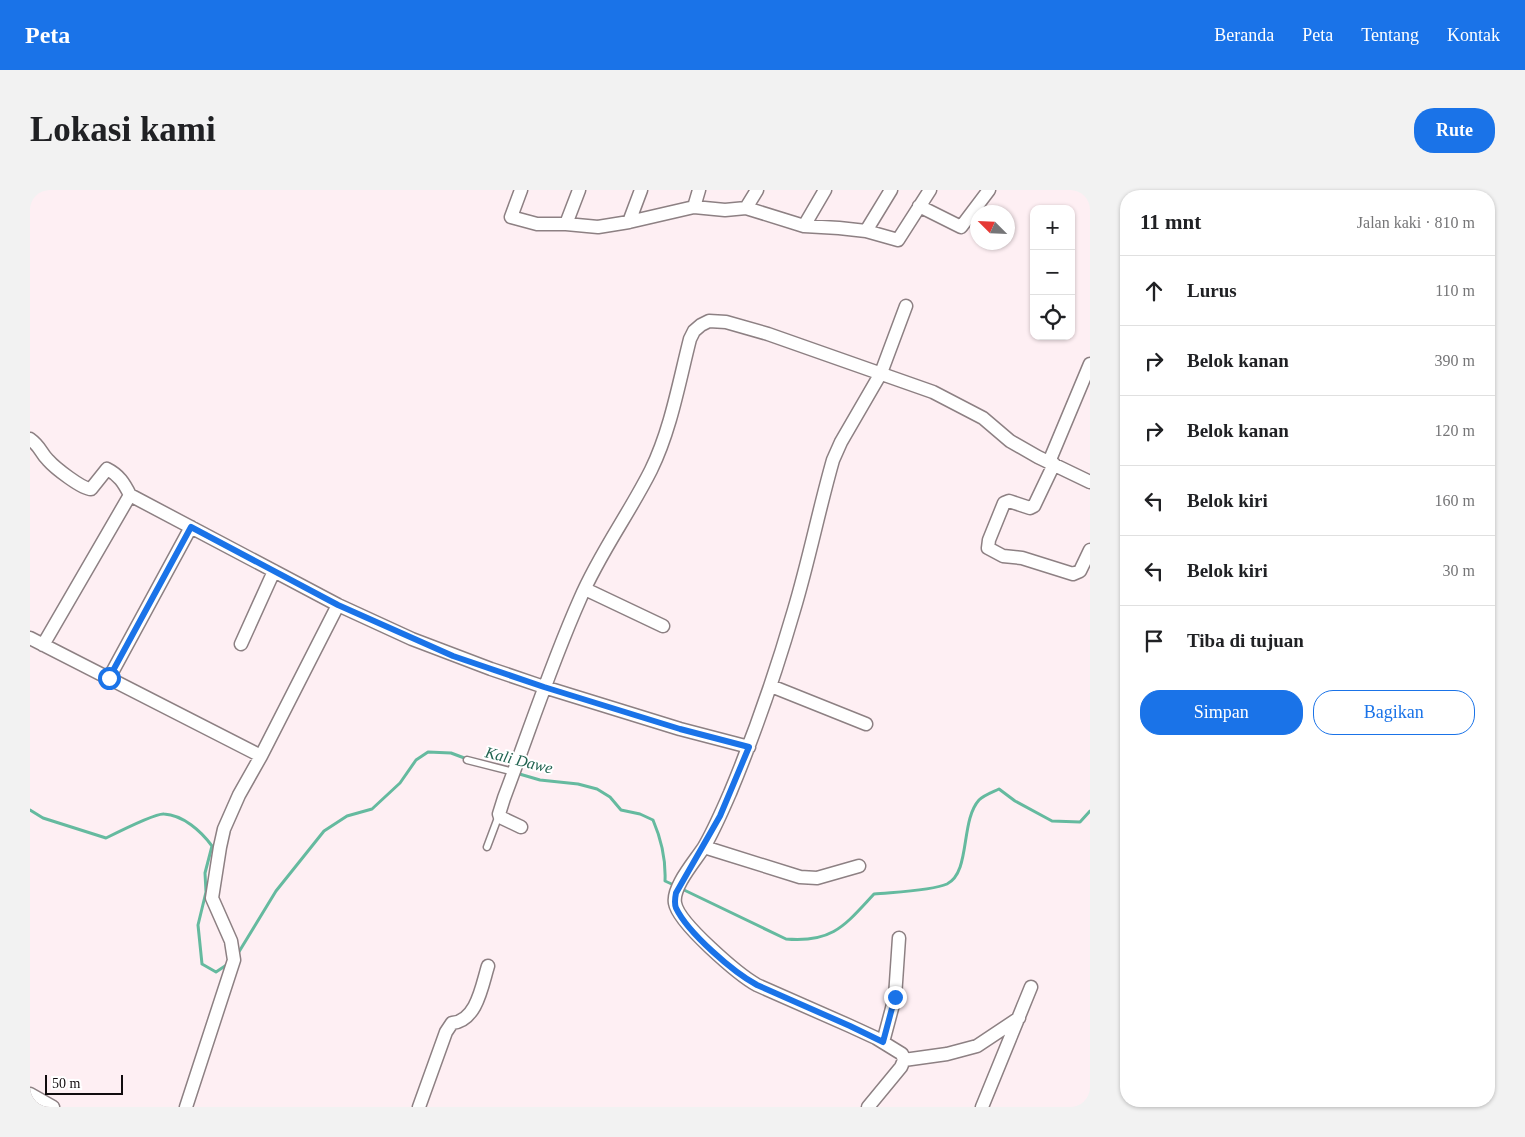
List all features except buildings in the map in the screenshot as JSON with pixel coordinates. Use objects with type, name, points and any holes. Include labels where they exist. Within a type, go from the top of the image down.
[{"type":"street","points":[[521,190],[512,217],[537,224],[598,227],[694,208],[725,210],[746,208],[804,226],[866,231],[898,240],[930,190]]},
{"type":"street","points":[[566,224],[579,190]]},
{"type":"street","points":[[629,222],[641,190]]},
{"type":"street","points":[[694,208],[699,190]]},
{"type":"street","points":[[746,208],[757,190]]},
{"type":"street","points":[[804,226],[825,190]]},
{"type":"street","points":[[866,231],[890,190]]},
{"type":"street","points":[[920,206],[961,228],[989,190]]},
{"type":"street","points":[[868,1107],[900,1067],[904,1060],[902,1054],[883,1042],[850,1026],[744,978],[710,948],[681,916],[674,903],[678,887],[704,847],[720,816],[749,747],[771,686],[794,609],[833,460],[841,442],[881,373],[906,306]]},
{"type":"street","points":[[520,827],[502,820],[499,814],[544,687],[585,589],[654,462],[671,413],[690,339],[700,325],[709,321],[726,322],[768,334],[933,392],[983,418],[1010,440],[1090,482]]},
{"type":"street","points":[[1090,364],[1034,506],[1030,508],[1009,501],[1004,503],[989,540],[988,548],[1003,556],[1022,558],[1073,574],[1080,571],[1090,550]]},
{"type":"street","points":[[30,440],[39,445],[48,460],[81,486],[92,489],[107,469],[123,480],[130,495],[338,605],[453,656],[544,687],[680,729],[749,747]]},
{"type":"street","points":[[43,645],[130,495]]},
{"type":"street","points":[[109,678],[191,527]]},
{"type":"street","points":[[241,644],[274,572]]},
{"type":"street","points":[[585,589],[663,626]]},
{"type":"street","points":[[186,1107],[232,968],[234,952],[231,941],[212,898],[220,847],[230,812],[262,756],[338,605]]},
{"type":"street","points":[[30,638],[262,756]]},
{"type":"street","points":[[771,686],[866,724]]},
{"type":"street","points":[[704,847],[800,877],[810,878],[859,866]]},
{"type":"street","points":[[883,1042],[895,997],[899,938]]},
{"type":"street","points":[[419,1107],[446,1032],[452,1023],[463,1020],[472,1010],[488,966]]},
{"type":"street","points":[[982,1107],[1031,988]]},
{"type":"street","points":[[904,1060],[947,1054],[978,1046],[1019,1018]]},
{"type":"street","points":[[30,1094],[53,1107]]},
{"type":"lane","points":[[467,760],[514,772]]},
{"type":"lane","points":[[487,847],[499,814]]},
{"type":"waterway","name":"Kali Dawe","points":[[237,955],[276,891],[324,831],[347,816],[372,809],[400,783],[416,760],[428,752],[451,753],[467,759]]},
{"type":"waterway","name":"Kali Dawe","points":[[516,773],[540,780],[578,784],[597,789],[610,797],[621,810],[640,814],[653,820],[663,850],[665,881],[676,886]]},
{"type":"waterway","name":"Kali Dawe","points":[[682,889],[786,939],[815,938],[837,930],[855,915],[874,894],[912,891],[947,884],[954,878],[963,858],[969,820],[973,809],[979,800],[991,792],[999,789],[1015,801],[1052,821],[1080,822],[1090,811]]},
{"type":"waterway","name":"Kali Dawe","points":[[30,810],[43,818],[106,838],[164,814],[178,817],[191,825],[212,846],[205,873],[206,892],[198,925],[202,964],[216,972],[228,964]]},
{"type":"route","points":[[109,678],[191,527],[338,605],[453,656],[544,687],[680,729],[749,747],[720,816],[704,847],[681,881],[674,898],[676,908],[710,948],[744,978],[883,1042],[895,997]]}]
